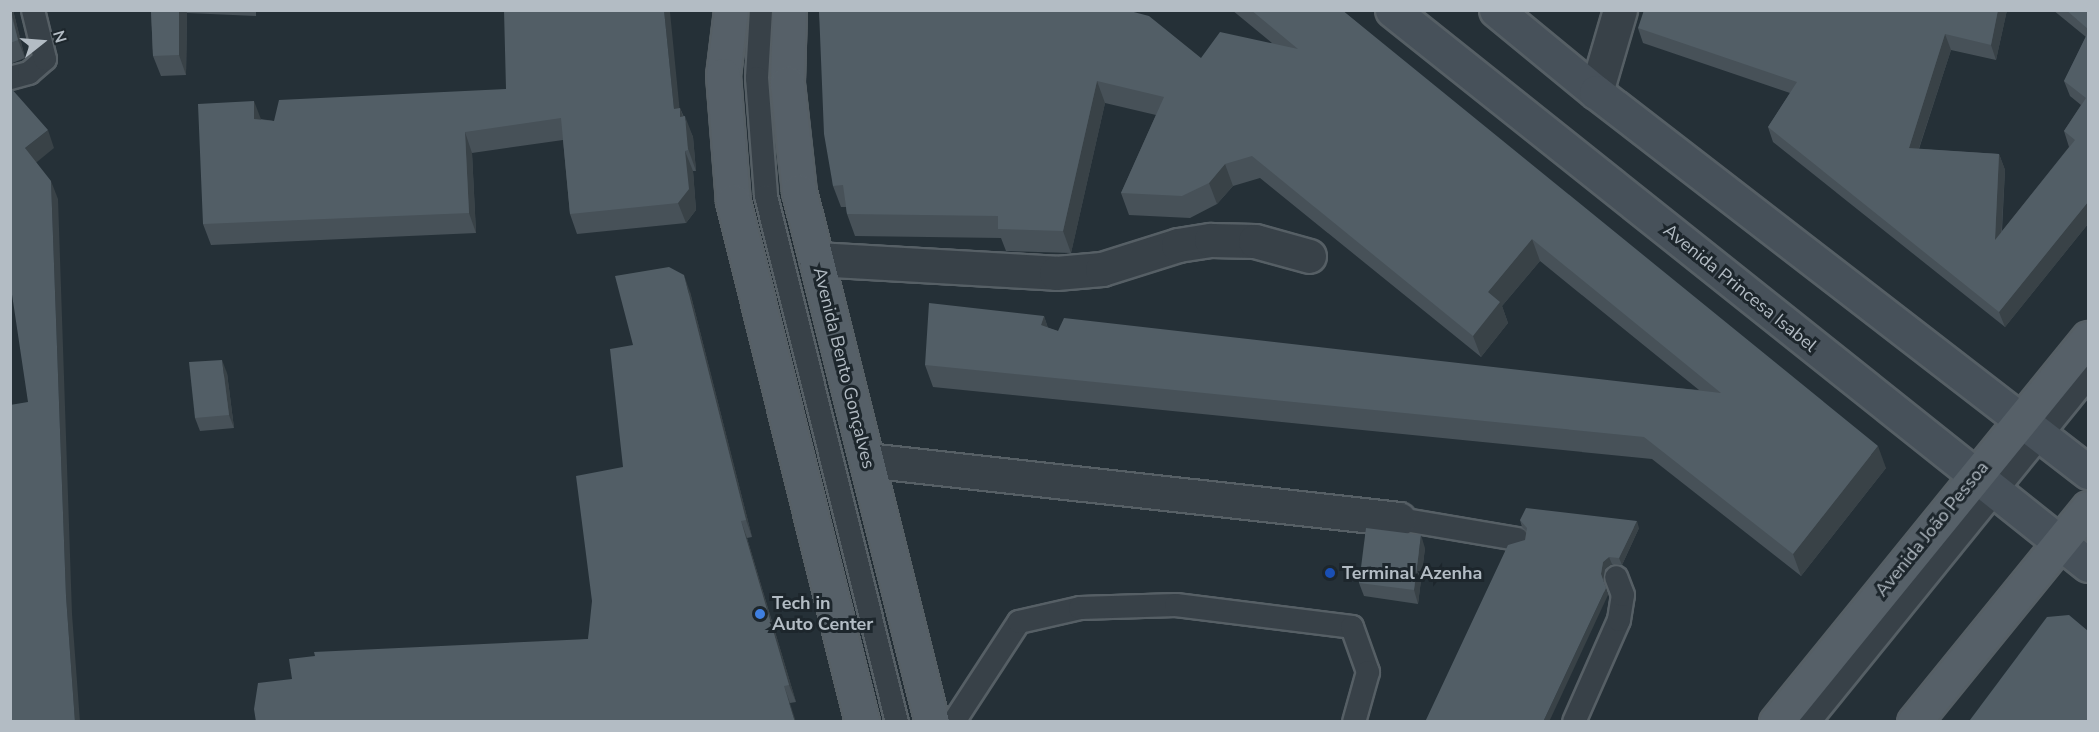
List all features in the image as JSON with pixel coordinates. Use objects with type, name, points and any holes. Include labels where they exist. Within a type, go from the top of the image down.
[{"type":"main road","points":[[731,10],[723,75],[734,201],[862,722]]},
{"type":"main road","name":"Avenida Bento Gonçalves","points":[[789,10],[787,83],[796,169],[816,259],[867,460],[946,719]]},
{"type":"main road","name":"Avenida Princesa Isabel","points":[[1392,10],[2088,565]]},
{"type":"main road","points":[[1496,10],[1596,92],[2088,472]]},
{"type":"main road","name":"Avenida João Pessoa","points":[[1776,722],[2032,428],[2088,338]]},
{"type":"main road","points":[[1914,722],[2088,508]]},
{"type":"street","points":[[1596,92],[1620,10]]},
{"type":"street","points":[[816,259],[1056,273],[1102,269],[1178,245],[1211,240],[1256,241],[1310,256]]},
{"type":"street","points":[[867,460],[1400,519]]},
{"type":"lane","points":[[10,78],[29,73],[45,59],[33,10]]},
{"type":"lane","points":[[761,10],[757,78],[766,196],[897,722]]},
{"type":"lane","points":[[2032,428],[2088,378]]},
{"type":"lane","points":[[1809,722],[1985,483]]},
{"type":"lane","points":[[1400,519],[1516,539]]},
{"type":"lane","points":[[1574,722],[1619,620],[1623,595],[1616,577]]},
{"type":"lane","points":[[946,719],[1019,622],[1080,608],[1176,605],[1352,627],[1368,672],[1354,722]]},
{"type":"building","points":[[10,10],[18,40],[10,43]]},
{"type":"building","points":[[151,10],[179,10],[179,55],[153,56]]},
{"type":"building","points":[[504,10],[664,10],[674,109],[680,108],[680,117],[685,116],[688,150],[685,151],[689,189],[678,203],[570,214],[561,118],[465,132],[469,213],[203,224],[198,104],[254,101],[254,119],[274,121],[279,100],[506,89]]},
{"type":"building","points":[[819,10],[1126,10],[1149,16],[1201,58],[1220,32],[1298,49],[1251,10],[1342,10],[1878,446],[1793,554],[1644,437],[925,365],[929,303],[1044,316],[1041,325],[1058,331],[1064,318],[1721,393],[1532,239],[1488,292],[1500,302],[1473,336],[1252,156],[1225,164],[1209,183],[1182,196],[1121,193],[1164,97],[1097,81],[1063,231],[998,229],[998,216],[847,214],[843,185],[833,186],[824,134]]},
{"type":"building","points":[[1644,10],[1998,10],[1991,45],[1945,34],[1909,148],[1999,154],[1995,240],[2075,140],[2064,131],[2086,98],[2064,81],[2088,32],[2088,202],[1999,312],[1768,127],[1797,82],[1638,28]]},
{"type":"building","points":[[2066,10],[2088,10],[2088,29]]},
{"type":"building","points":[[10,87],[48,130],[25,148],[51,181],[66,596],[75,722],[10,722],[10,405],[28,402],[10,281]]},
{"type":"building","points":[[669,267],[684,275],[746,520],[741,521],[789,685],[784,686],[795,722],[256,722],[254,709],[258,683],[292,679],[289,659],[315,656],[314,652],[588,639],[592,601],[576,476],[623,467],[610,349],[633,345],[615,276]]},
{"type":"building","points":[[222,360],[229,415],[195,418],[189,362]]},
{"type":"building","points":[[1526,508],[1637,521],[1619,558],[1609,557],[1603,562],[1601,574],[1606,588],[1543,722],[1425,722],[1508,545],[1525,540],[1527,528],[1520,520]]},
{"type":"building","points":[[1366,528],[1421,535],[1414,590],[1359,583]]},
{"type":"building","points":[[2069,615],[2088,631],[2088,722],[1973,722],[1970,720],[2047,617]]},
{"type":"place","name":"Terminal Azenha","points":[[1330,573]]},
{"type":"place","name":"Tech in Auto Center","points":[[760,614]]}]
